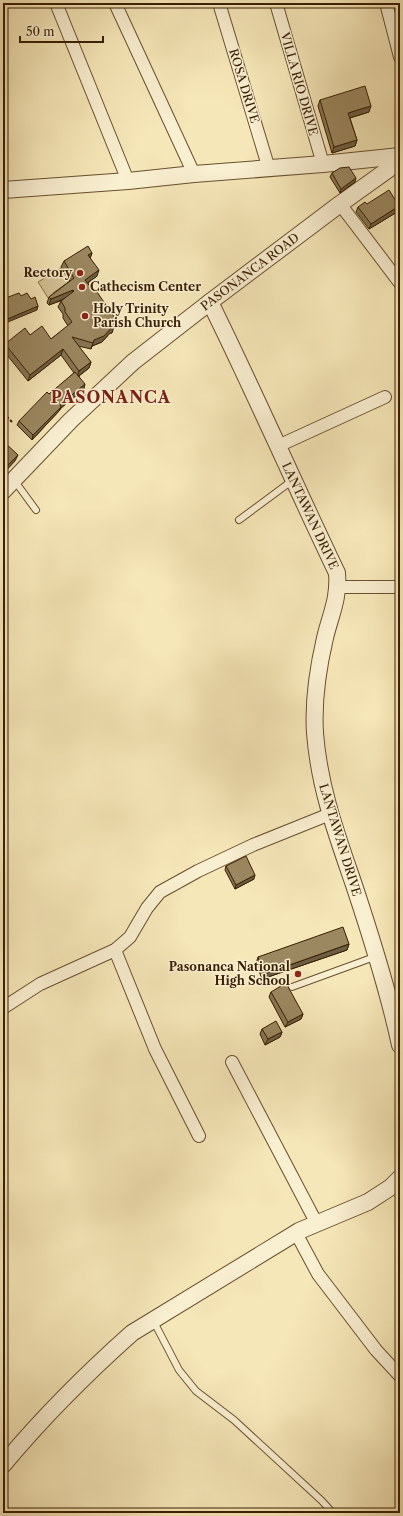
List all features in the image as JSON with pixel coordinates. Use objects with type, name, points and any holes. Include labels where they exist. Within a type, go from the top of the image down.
[{"type":"street","points":[[56,3],[128,181]]},
{"type":"street","points":[[115,3],[194,174]]},
{"type":"street","name":"ROSA DRIVE","points":[[219,3],[269,168]]},
{"type":"street","name":"VILLA RIO DRIVE","points":[[276,3],[323,164]]},
{"type":"street","points":[[386,3],[400,57]]},
{"type":"street","points":[[3,190],[128,181],[400,156]]},
{"type":"street","name":"PASONANCA ROAD","points":[[8,486],[71,420],[116,376],[210,302],[340,204],[400,161]]},
{"type":"street","points":[[340,204],[400,283]]},
{"type":"street","name":"LANTAWAN DRIVE","points":[[210,302],[249,382],[337,573],[338,587],[336,603],[326,638],[318,678],[315,706],[315,734],[322,784],[330,814],[378,956],[389,994],[399,1038]]},
{"type":"street","points":[[278,446],[385,397]]},
{"type":"street","points":[[338,587],[400,587]]},
{"type":"street","points":[[3,1008],[40,984],[115,950],[130,937],[147,908],[160,892],[198,871],[330,814]]},
{"type":"street","points":[[115,950],[155,1049],[199,1136]]},
{"type":"street","points":[[232,1062],[317,1224]]},
{"type":"street","points":[[3,1465],[29,1433],[109,1353],[132,1333],[296,1233],[368,1202],[400,1178]]},
{"type":"street","points":[[296,1233],[318,1274],[376,1350],[400,1376]]},
{"type":"lane","points":[[240,520],[293,480]]},
{"type":"lane","points":[[8,486],[36,510]]},
{"type":"lane","points":[[292,987],[378,956]]},
{"type":"lane","points":[[153,1320],[179,1370],[196,1392],[234,1420],[334,1513]]},
{"type":"path","points":[[3,413],[12,422]]},
{"type":"shaded area","points":[[61,268],[70,281],[53,293],[55,296],[50,301],[38,282]]},
{"type":"building","points":[[365,86],[371,106],[348,113],[357,140],[334,147],[320,100]]},
{"type":"building","points":[[349,167],[356,178],[341,189],[332,173],[340,168]]},
{"type":"building","points":[[389,190],[399,206],[371,224],[358,207],[365,202],[367,204]]},
{"type":"building","points":[[88,246],[92,253],[88,255],[99,270],[85,280],[93,290],[97,292],[115,318],[114,327],[112,327],[104,336],[94,340],[93,343],[72,337],[91,362],[79,371],[63,349],[30,375],[5,344],[25,328],[30,335],[42,326],[51,339],[72,322],[65,312],[65,308],[61,301],[74,291],[73,290],[51,299],[49,297],[74,278],[64,261]]},
{"type":"building","points":[[19,293],[21,296],[27,293],[31,299],[35,297],[38,306],[3,321],[3,299]]},
{"type":"building","points":[[75,372],[85,384],[60,405],[61,407],[33,435],[19,421],[47,392],[49,394]]},
{"type":"building","points":[[3,414],[7,418],[3,422]]},
{"type":"building","points":[[3,441],[18,455],[3,470]]},
{"type":"building","points":[[246,856],[255,875],[236,885],[226,866]]},
{"type":"building","points":[[343,927],[349,944],[264,974],[258,957]]},
{"type":"building","points":[[286,983],[303,1014],[288,1022],[271,992]]},
{"type":"building","points":[[276,1021],[282,1032],[268,1039],[262,1029]]},
{"type":"place","name":"Rectory","points":[[80,273]]},
{"type":"place","name":"Cathecism Center","points":[[82,287]]},
{"type":"place","name":"Holy Trinity Parish Church","points":[[85,316]]},
{"type":"place","name":"Pasonanca National High School","points":[[298,974]]},
{"type":"district","name":"PASONANCA","points":[[111,397]]}]
